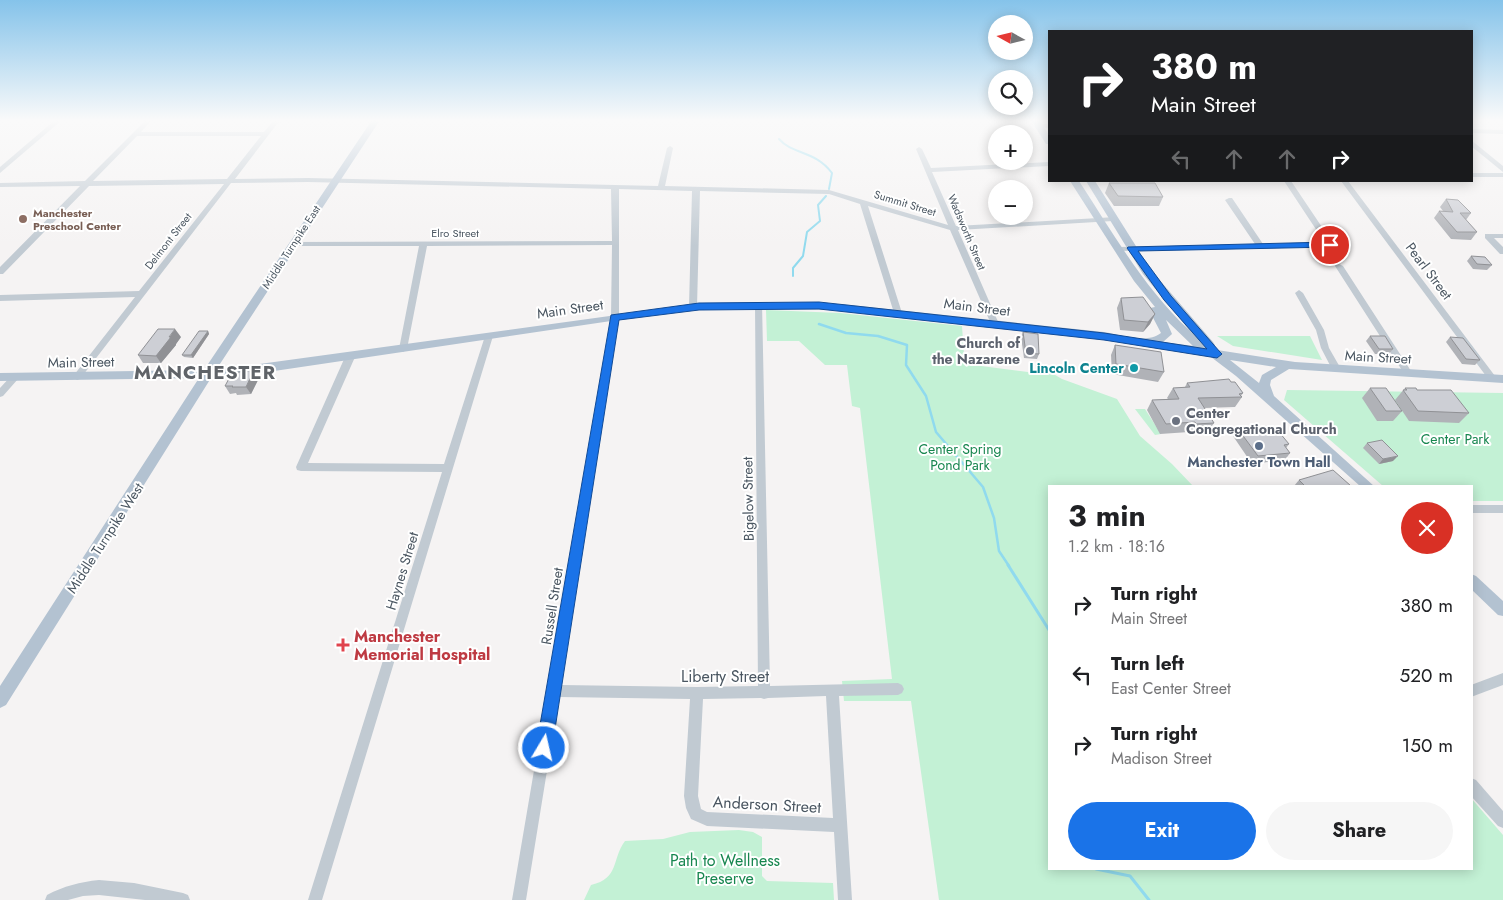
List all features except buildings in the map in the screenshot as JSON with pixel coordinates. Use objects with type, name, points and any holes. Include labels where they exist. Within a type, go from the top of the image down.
[{"type":"main road","name":"Middle Turnpike East","points":[[208,375],[347,162]]},
{"type":"main road","points":[[1075,182],[1146,290],[1164,312],[1189,337],[1217,354]]},
{"type":"main road","points":[[1091,182],[1131,248],[1160,288],[1217,354],[1367,485]]},
{"type":"main road","points":[[1146,290],[1160,288]]},
{"type":"main road","points":[[1146,290],[1149,301],[1167,332],[1164,338],[1147,343]]},
{"type":"main road","name":"Main Street","points":[[0,378],[208,375],[350,357],[693,307],[759,305],[819,306],[995,324],[1147,343],[1287,365],[1408,374],[1498,378]]},
{"type":"main road","points":[[1268,397],[1264,385],[1266,378],[1287,365]]},
{"type":"main road","name":"Middle Turnpike West","points":[[2,693],[208,375]]},
{"type":"main road","points":[[1473,582],[1503,610]]},
{"type":"street","points":[[0,171],[10,162]]},
{"type":"street","points":[[0,272],[107,162]]},
{"type":"street","name":"Delmont Street","points":[[77,377],[243,162]]},
{"type":"street","points":[[661,188],[667,162]]},
{"type":"street","name":"Wadsworth Street","points":[[925,162],[995,324]]},
{"type":"street","points":[[928,170],[1048,164]]},
{"type":"street","points":[[1473,175],[1503,175]]},
{"type":"street","name":"Summit Street","points":[[0,185],[229,180],[826,192],[953,228],[1113,219]]},
{"type":"street","points":[[1118,249],[1330,245],[1288,182]]},
{"type":"street","name":"Pearl Street","points":[[1345,182],[1498,378]]},
{"type":"street","name":"Russell Street","points":[[519,900],[615,317],[615,187]]},
{"type":"street","points":[[693,307],[696,189]]},
{"type":"street","points":[[1230,200],[1261,246]]},
{"type":"street","points":[[863,201],[898,313]]},
{"type":"street","points":[[1503,236],[1488,236],[1503,252]]},
{"type":"street","name":"Elro Street","points":[[293,244],[616,243]]},
{"type":"street","points":[[403,349],[423,244]]},
{"type":"street","points":[[1339,266],[1408,374]]},
{"type":"street","points":[[1299,293],[1320,330],[1325,348],[1336,369]]},
{"type":"street","points":[[0,298],[141,294]]},
{"type":"street","name":"Bigelow Street","points":[[759,305],[764,693]]},
{"type":"street","name":"Haynes Street","points":[[315,900],[489,336]]},
{"type":"street","points":[[350,357],[300,467],[449,468]]},
{"type":"street","points":[[0,394],[15,377]]},
{"type":"street","points":[[1473,509],[1503,509]]},
{"type":"street","points":[[1473,690],[1503,679]]},
{"type":"street","name":"Liberty Street","points":[[553,691],[764,693],[898,689]]},
{"type":"street","points":[[832,691],[845,900]]},
{"type":"street","name":"Anderson Street","points":[[697,693],[691,796],[692,809],[695,814],[707,819],[840,825]]},
{"type":"street","points":[[1473,787],[1503,821]]},
{"type":"street","points":[[52,900],[59,896],[90,888],[116,888],[182,900]]},
{"type":"green space","name":"Center Spring Pond Park","points":[[766,310],[840,313],[962,326],[964,355],[981,366],[1044,374],[1044,364],[1050,372],[1062,379],[1117,399],[1140,436],[1172,464],[1192,485],[1048,485],[1048,870],[1473,870],[1473,800],[1503,835],[1503,900],[939,900],[911,701],[844,701],[842,681],[892,679],[860,408],[852,406],[847,365],[825,365],[799,341],[767,341]]},
{"type":"green space","points":[[1217,336],[1310,336],[1322,360],[1233,346]]},
{"type":"green space","name":"Center Park","points":[[1287,390],[1503,393],[1503,501],[1473,501],[1473,485],[1382,485],[1284,400]]},
{"type":"green space","points":[[1135,409],[1145,409],[1161,434],[1155,435]]},
{"type":"green space","name":"Path to Wellness Preserve","points":[[739,830],[753,832],[762,837],[762,876],[767,881],[833,883],[834,900],[584,900],[591,885],[607,878],[611,873],[625,841],[663,839],[690,832]]},
{"type":"waterway","points":[[821,162],[832,173],[829,189]]},
{"type":"waterway","points":[[793,276],[793,268],[803,256],[807,232],[820,221],[818,205],[826,196]]},
{"type":"waterway","points":[[819,324],[846,333],[878,336],[907,345],[906,365],[926,396],[936,432],[983,487],[994,518],[999,551],[1009,566]]},
{"type":"waterway","points":[[1008,565],[1048,628]]},
{"type":"waterway","points":[[1101,870],[1130,876],[1149,900]]},
{"type":"place","name":"Manchester Preschool Center","points":[[23,219]]},
{"type":"place","name":"Church of the Nazarene","points":[[1030,351]]},
{"type":"place","name":"Lincoln Center","points":[[1134,368]]},
{"type":"place","name":"Center Congregational Church","points":[[1176,421]]},
{"type":"place","name":"Manchester Town Hall","points":[[1259,446]]},
{"type":"place","name":"Manchester Memorial Hospital","points":[[343,645]]},
{"type":"district","name":"MANCHESTER","points":[[205,372]]},
{"type":"route","points":[[544,748],[615,317],[699,306],[790,304],[911,314],[1104,336],[1217,354],[1168,298],[1131,248],[1330,245]]}]
